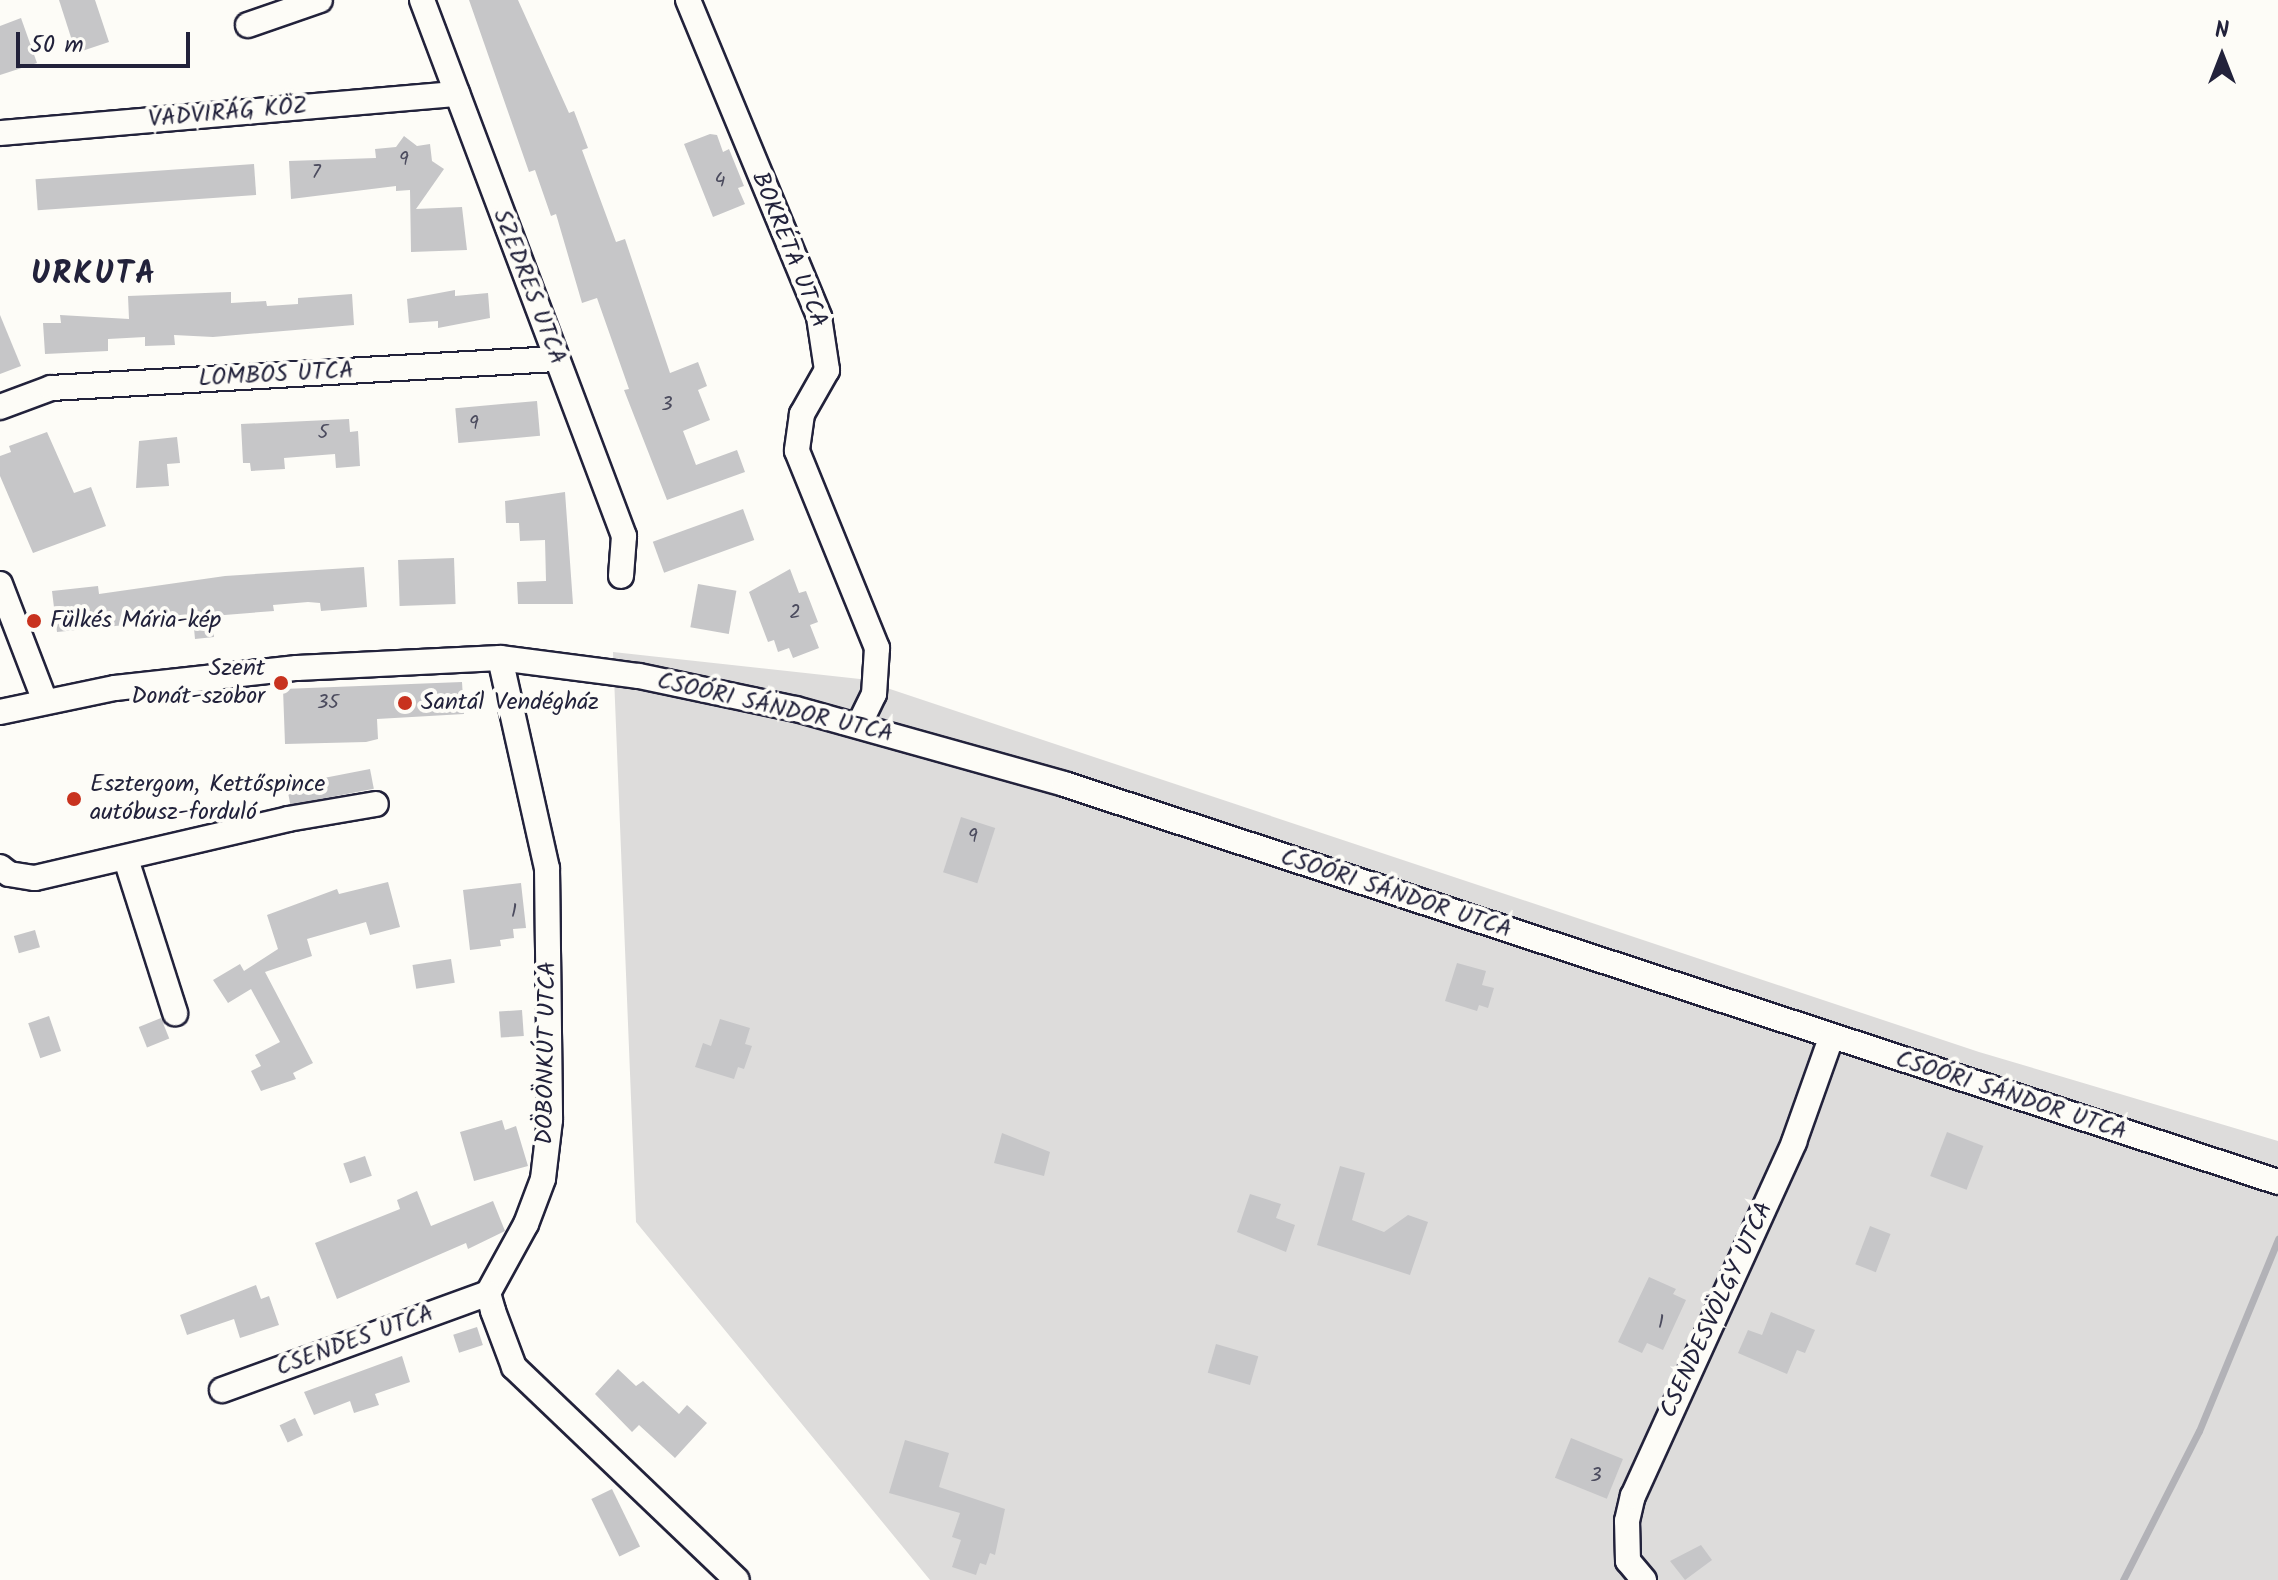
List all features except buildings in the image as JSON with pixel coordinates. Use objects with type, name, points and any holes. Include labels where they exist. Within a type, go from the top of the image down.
[{"type":"street","points":[[248,25],[320,0]]},
{"type":"street","name":"SZEDRES UTCA","points":[[422,0],[624,536],[621,576]]},
{"type":"street","name":"BOKRÉTA UTCA","points":[[688,0],[819,317],[827,370],[802,414],[797,451],[877,648],[874,694],[859,725]]},
{"type":"street","name":"VADVIRÁG KÖZ","points":[[0,133],[457,94]]},
{"type":"street","name":"LOMBOS UTCA","points":[[0,407],[51,388],[556,359]]},
{"type":"street","points":[[0,584],[45,701]]},
{"type":"street","name":"CSOÓRI SÁNDOR UTCA","points":[[0,712],[45,701],[297,668],[500,658],[639,676],[859,725],[1064,784],[1831,1038],[2278,1182]]},
{"type":"street","name":"DÖBÖNKÚT UTCA","points":[[488,1293],[539,1190],[550,1120],[547,868],[500,658]]},
{"type":"street","points":[[0,867],[9,874],[35,878],[277,821],[376,804]]},
{"type":"street","points":[[126,859],[175,1013]]},
{"type":"street","name":"CSENDESVÖLGY UTCA","points":[[1629,1574],[1627,1521],[1639,1482],[1789,1155],[1831,1038]]},
{"type":"street","points":[[488,1293],[514,1367],[737,1580]]},
{"type":"street","name":"CSENDES UTCA","points":[[222,1390],[488,1293]]},
{"type":"shaded area","points":[[613,652],[860,679],[1979,1052],[2278,1141],[2278,1580],[930,1580],[636,1222]]},
{"type":"waterway","points":[[2123,1580],[2199,1431],[2278,1239]]},
{"type":"place","name":"Fülkés Mária-kép","points":[[34,621]]},
{"type":"place","name":"Szent Donát-szobor","points":[[281,683]]},
{"type":"place","name":"Santál Vendégház","points":[[405,703]]},
{"type":"place","name":"Esztergom, Kettőspince autóbusz-forduló","points":[[74,799]]},
{"type":"district","name":"URKUTA","points":[[94,275]]}]
